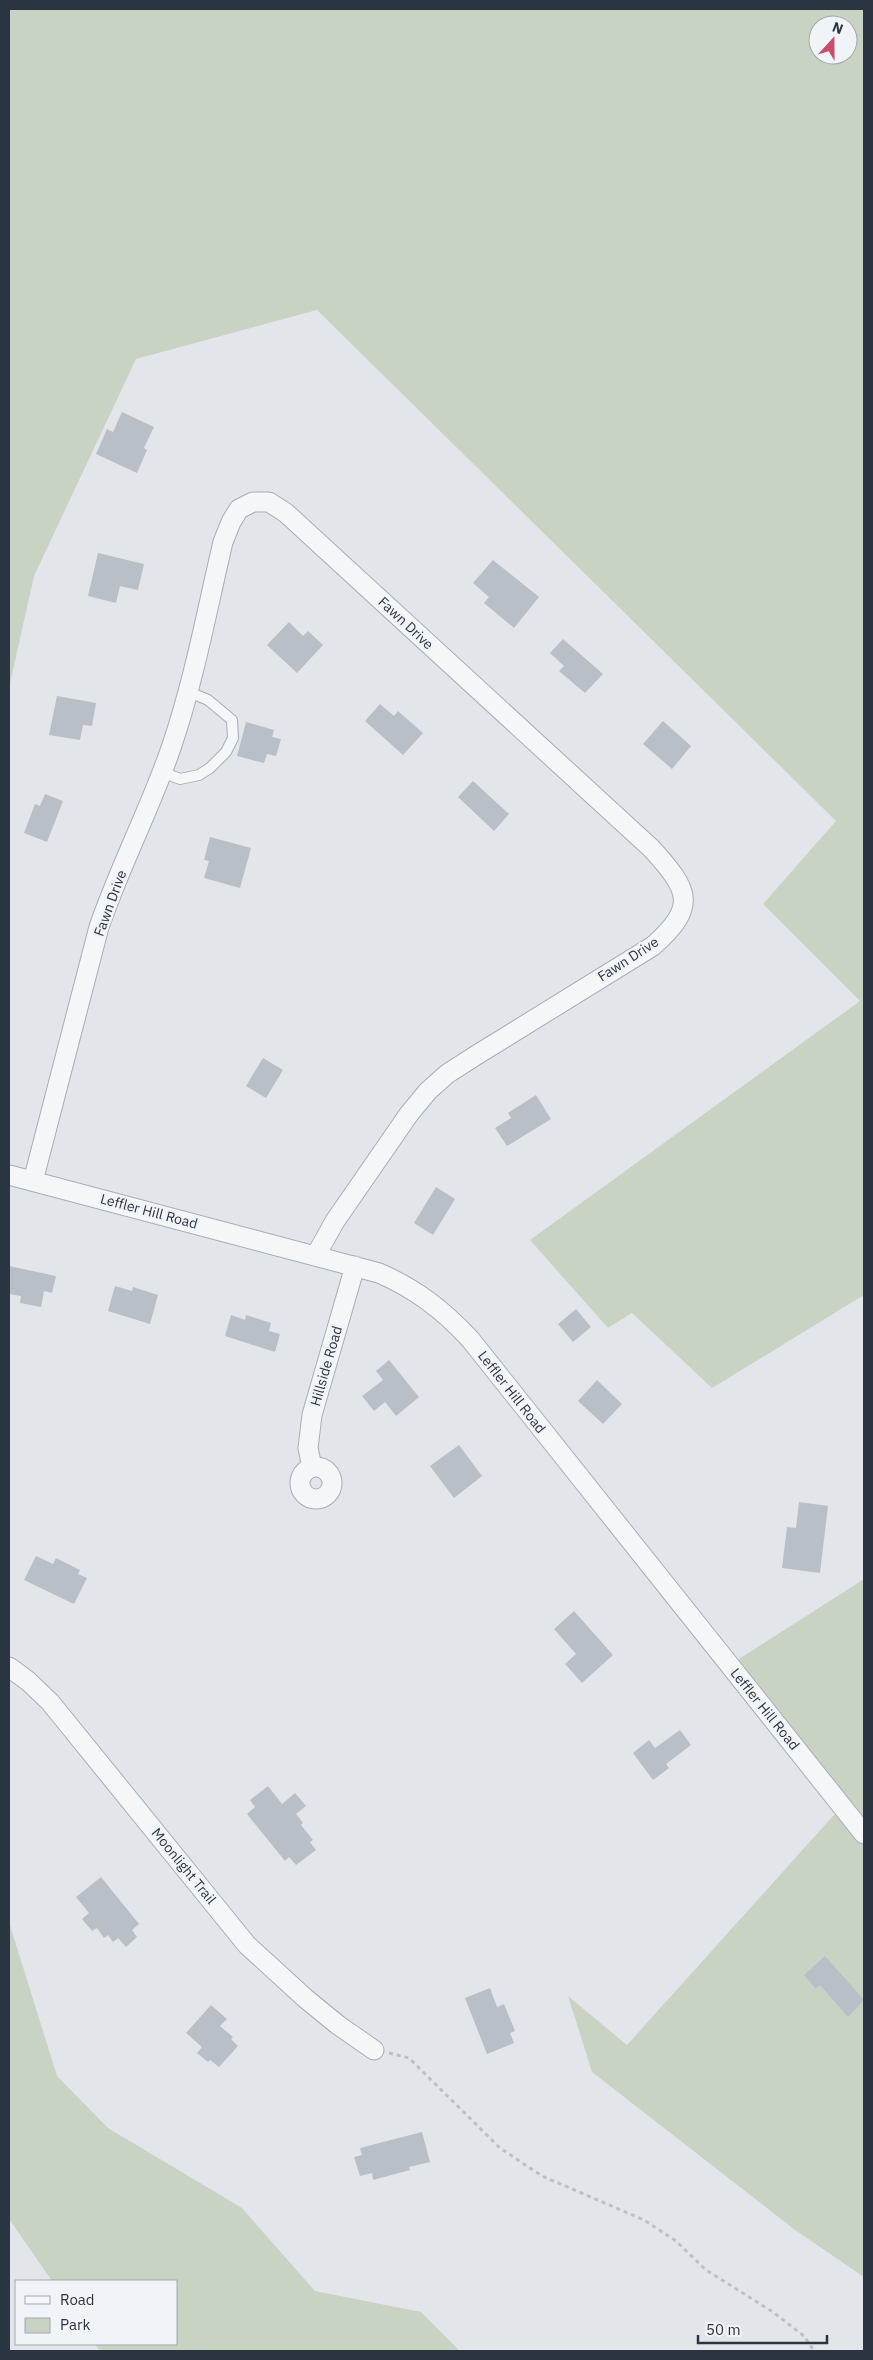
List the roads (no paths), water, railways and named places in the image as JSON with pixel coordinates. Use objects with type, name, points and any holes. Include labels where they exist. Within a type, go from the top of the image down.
[{"type":"street","name":"Fawn Drive","points":[[33,1181],[99,927],[110,895],[162,772],[187,691],[224,542],[231,522],[239,509],[253,502],[269,502],[293,520],[652,849],[680,886],[684,902],[679,916],[667,933],[653,946],[447,1074],[428,1091],[409,1114],[335,1221],[316,1255]]},
{"type":"street","name":"Leffler Hill Road","points":[[9,1175],[379,1273],[412,1289],[449,1317],[470,1339],[864,1834]]},
{"type":"street","name":"Hillside Road","points":[[312,1467],[308,1448],[312,1415],[355,1266]]},
{"type":"street","name":"Moonlight Trail","points":[[9,1667],[28,1681],[50,1702],[247,1944],[311,2003],[374,2050]]},
{"type":"lane","points":[[162,772],[180,779],[199,775],[226,752],[233,738],[232,720],[208,700],[187,691]]}]
